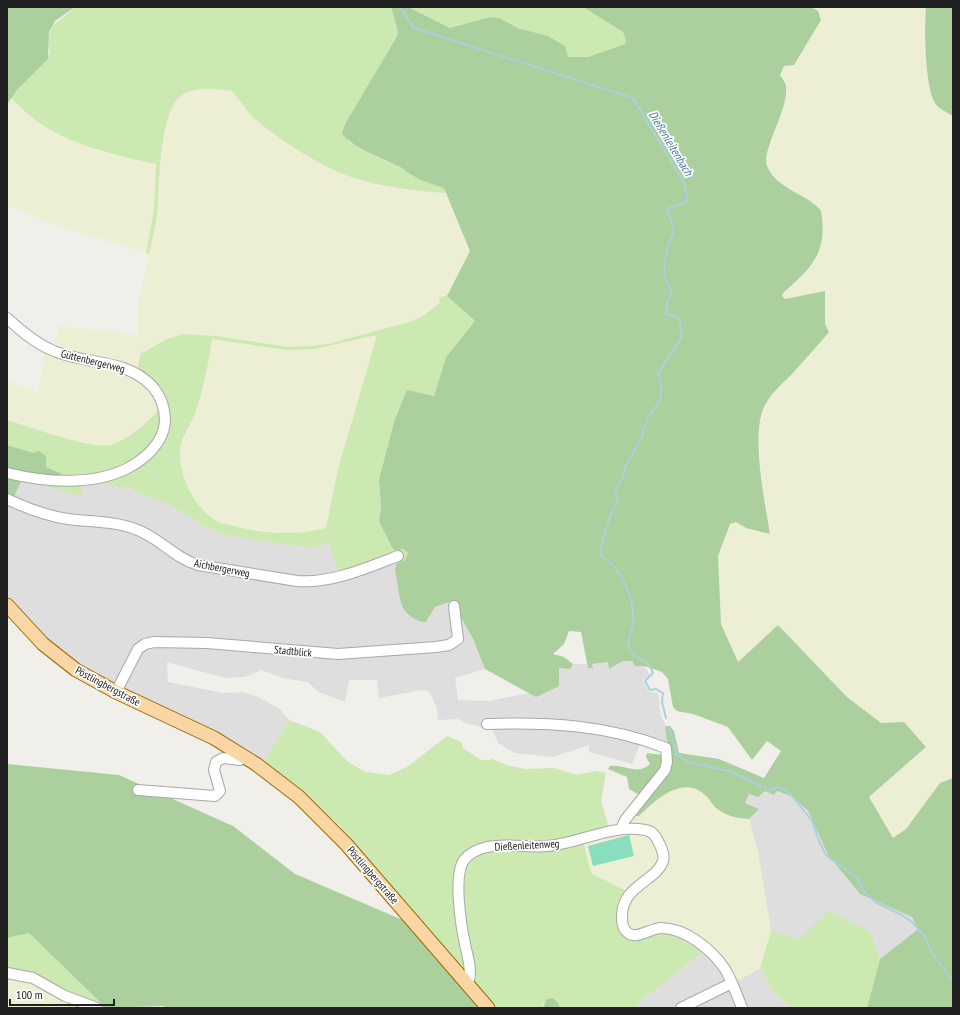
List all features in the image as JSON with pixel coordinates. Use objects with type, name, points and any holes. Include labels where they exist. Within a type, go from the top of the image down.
[{"type":"main road","name":"Pöstlingbergstraße","points":[[7,605],[33,634],[60,659],[84,675],[188,724],[245,757],[294,793],[333,829],[488,1008]]},
{"type":"street","name":"Güttenbergerweg","points":[[7,318],[33,339],[54,351],[118,366],[140,376],[157,393],[163,407],[165,421],[164,428],[158,442],[147,454],[131,466],[112,474],[91,479],[54,480],[30,478],[7,473]]},
{"type":"street","name":"Aichbergerweg","points":[[7,499],[58,517],[111,523],[135,529],[158,539],[176,554],[193,563],[297,581],[318,581],[370,567],[398,556]]},
{"type":"street","name":"Stadtblick","points":[[117,690],[138,649],[145,644],[154,642],[206,643],[338,654],[449,645],[458,639],[454,606]]},
{"type":"street","points":[[487,724],[538,722],[594,728],[624,734],[666,748],[667,762],[665,770],[625,820],[621,829]]},
{"type":"street","points":[[138,790],[215,796],[220,791],[214,770],[216,762],[223,758],[240,760],[245,757]]},
{"type":"street","name":"Dießenleitenweg","points":[[466,982],[469,980],[470,971],[462,929],[459,882],[461,865],[468,856],[487,848],[548,846],[621,829],[644,829],[654,833],[663,856],[660,866],[634,890],[626,900],[622,916],[626,932],[634,935],[662,928],[684,934],[695,940],[724,967],[742,1008]]},
{"type":"street","points":[[7,973],[33,978],[65,996],[98,1008]]},
{"type":"street","points":[[681,1008],[732,983]]},
{"type":"shaded area","points":[[22,479],[82,497],[82,484],[123,482],[135,492],[170,505],[204,526],[225,535],[309,548],[328,543],[391,555],[396,564],[395,570],[426,622],[435,607],[452,601],[473,639],[485,669],[455,678],[458,700],[489,701],[529,693],[536,696],[559,668],[570,669],[573,664],[587,664],[588,668],[593,668],[592,664],[608,662],[609,669],[623,661],[632,661],[635,666],[645,666],[650,675],[643,680],[648,691],[658,693],[661,716],[666,726],[669,752],[641,742],[632,764],[589,752],[589,745],[553,757],[514,753],[498,743],[492,729],[465,723],[458,719],[438,720],[437,708],[429,691],[421,690],[379,698],[377,680],[349,680],[345,702],[319,692],[307,682],[283,678],[261,670],[245,677],[225,678],[167,662],[168,682],[223,693],[243,692],[258,697],[279,708],[289,720],[264,762],[227,739],[181,715],[132,693],[89,671],[58,649],[7,598],[7,497]]},
{"type":"shaded area","points":[[765,791],[774,794],[777,791],[793,797],[808,811],[828,855],[860,894],[912,917],[918,929],[880,959],[871,932],[799,939],[771,931],[758,853],[749,819],[759,809],[745,803],[749,794],[756,797]]},
{"type":"shaded area","points":[[704,951],[734,983],[760,968],[772,990],[792,1008],[637,1008],[637,1004]]},
{"type":"green space","points":[[7,7],[75,7],[55,21],[49,32],[48,59],[16,91],[7,105]]},
{"type":"green space","points":[[75,7],[391,7],[398,32],[395,40],[345,124],[349,142],[381,159],[397,165],[412,175],[444,188],[446,193],[393,187],[348,176],[333,170],[304,154],[276,135],[247,111],[232,91],[202,89],[190,91],[175,102],[169,115],[162,150],[157,215],[149,254],[146,253],[154,210],[156,164],[108,153],[62,136],[34,119],[11,98],[50,54],[49,35],[54,25]]},
{"type":"green space","points":[[391,7],[408,7],[450,28],[490,17],[499,18],[518,28],[548,36],[565,46],[568,57],[588,57],[625,44],[626,41],[623,32],[583,7],[811,7],[818,11],[821,20],[794,65],[784,66],[780,75],[786,86],[786,95],[766,159],[767,166],[778,181],[816,205],[821,211],[823,226],[822,238],[820,249],[816,258],[810,267],[783,293],[782,296],[785,299],[825,291],[825,324],[829,332],[796,370],[774,392],[765,405],[761,417],[759,432],[759,450],[762,487],[770,534],[746,528],[736,522],[730,524],[718,556],[721,624],[738,662],[778,625],[847,697],[881,723],[904,722],[926,747],[869,797],[893,838],[906,829],[940,783],[953,778],[953,1008],[867,1008],[880,959],[918,929],[912,917],[860,894],[828,855],[808,811],[793,797],[777,791],[774,795],[765,791],[758,797],[749,794],[745,803],[759,809],[749,819],[723,813],[697,789],[688,787],[679,788],[661,797],[639,816],[635,816],[634,812],[643,797],[629,789],[627,777],[608,769],[610,766],[615,766],[641,769],[650,764],[646,757],[647,753],[670,756],[665,728],[666,726],[670,726],[674,731],[679,753],[719,759],[764,778],[781,751],[767,741],[752,760],[728,727],[693,714],[677,711],[673,707],[668,679],[662,672],[645,666],[635,666],[632,661],[623,661],[609,669],[608,662],[592,664],[593,668],[588,668],[581,632],[569,631],[564,644],[553,654],[564,657],[573,664],[570,669],[559,668],[559,686],[536,697],[485,669],[473,639],[452,601],[435,607],[426,622],[420,622],[413,618],[403,608],[395,570],[396,564],[405,560],[408,553],[403,549],[396,551],[393,549],[379,521],[381,506],[379,480],[395,419],[407,390],[434,396],[446,357],[475,321],[447,296],[470,251],[444,188],[419,179],[398,166],[367,152],[353,144],[342,134],[345,124],[396,38],[398,32]]},
{"type":"green space","points":[[408,7],[583,7],[623,32],[626,41],[625,44],[588,57],[567,57],[565,46],[548,36],[518,28],[499,18],[490,17],[450,28]]},
{"type":"green space","points":[[811,7],[926,7],[924,29],[953,114],[953,778],[940,783],[906,829],[893,838],[869,797],[926,747],[904,722],[881,723],[847,697],[778,625],[737,662],[721,624],[718,556],[730,524],[736,522],[746,528],[770,534],[761,471],[759,426],[764,406],[777,387],[790,376],[829,332],[825,324],[825,291],[785,299],[782,297],[783,293],[806,272],[818,206],[794,193],[774,176],[767,165],[768,153],[784,107],[786,85],[780,75],[818,11]]},
{"type":"green space","points":[[926,7],[953,7],[953,116],[937,106],[931,93],[926,55]]},
{"type":"green space","points":[[206,88],[232,90],[252,116],[279,137],[322,164],[359,180],[401,189],[446,193],[470,251],[447,296],[439,297],[440,303],[409,322],[328,344],[289,347],[216,336],[183,334],[154,345],[141,352],[166,403],[126,438],[109,446],[76,442],[7,420],[7,381],[38,392],[46,344],[55,347],[58,326],[138,334],[137,306],[154,236],[165,131],[172,106],[183,94]]},
{"type":"green space","points":[[11,98],[34,118],[64,137],[101,152],[156,164],[154,210],[146,253],[55,225],[7,205],[7,105]]},
{"type":"green space","points":[[447,296],[475,321],[446,357],[434,396],[379,480],[381,506],[379,521],[396,551],[403,549],[408,553],[405,560],[396,564],[391,555],[340,573],[328,543],[309,548],[225,535],[204,526],[170,505],[135,492],[126,484],[127,486],[121,488],[106,483],[82,484],[82,497],[22,479],[58,478],[56,471],[46,467],[46,463],[34,453],[7,445],[7,420],[60,437],[102,446],[111,445],[127,438],[166,403],[137,372],[141,352],[142,353],[167,339],[183,334],[216,336],[289,347],[328,344],[409,322],[421,317],[440,303],[439,297]],"holes":[[[377,335],[338,469],[326,528],[314,531],[290,533],[265,532],[222,523],[207,514],[194,498],[185,480],[180,460],[180,450],[182,441],[201,395],[212,339],[287,350],[315,349]]]},
{"type":"green space","points":[[377,335],[338,469],[326,528],[313,531],[286,533],[243,529],[216,521],[195,500],[182,475],[180,448],[194,416],[205,384],[212,339],[287,350],[315,349]]},
{"type":"green space","points":[[7,445],[34,453],[39,451],[46,456],[46,467],[60,473],[60,476],[24,474],[13,499],[7,497]]},
{"type":"green space","points":[[289,720],[320,732],[348,762],[366,772],[389,775],[407,767],[447,736],[461,742],[464,749],[484,760],[492,759],[507,765],[525,769],[554,768],[577,775],[596,771],[606,773],[601,801],[609,828],[557,842],[510,843],[461,859],[466,971],[339,825],[303,792],[264,762]]},
{"type":"green space","points":[[7,764],[119,775],[233,826],[295,874],[405,921],[480,1008],[165,1008],[164,1006],[106,1008],[29,933],[7,938]]},
{"type":"green space","points":[[682,786],[695,788],[705,795],[714,806],[738,819],[749,819],[758,853],[771,931],[760,968],[734,983],[726,964],[658,925],[632,928],[627,922],[626,917],[633,900],[629,892],[591,873],[583,842],[630,822],[661,796]]},
{"type":"green space","points":[[629,835],[634,856],[593,866],[588,846]]},
{"type":"green space","points":[[583,842],[591,873],[629,892],[620,919],[632,935],[663,931],[675,933],[704,951],[637,1004],[637,1008],[560,1008],[558,1003],[543,1004],[543,1008],[493,1008],[475,986],[468,946],[462,882],[466,861],[480,852]]},
{"type":"green space","points":[[829,911],[871,932],[880,959],[867,1008],[792,1008],[772,990],[760,968],[771,931],[799,939]]},
{"type":"green space","points":[[29,933],[106,1008],[101,1008],[7,971],[7,938]]},
{"type":"green space","points":[[7,976],[31,981],[85,1008],[7,1008]]},
{"type":"green space","points":[[553,998],[558,1003],[560,1008],[543,1008],[547,999]]},
{"type":"waterway","name":"Dießenleitenbach","points":[[400,7],[414,28],[633,98],[685,184],[687,202],[667,209],[674,230],[667,249],[664,273],[672,295],[667,302],[666,314],[679,317],[682,337],[658,373],[662,390],[659,403],[648,416],[641,439],[627,463],[621,482],[615,488],[618,501],[609,521],[600,555],[615,568],[626,585],[632,604],[633,614],[633,624],[628,640],[630,650],[636,656],[649,664],[653,673],[645,681],[650,690],[656,689],[663,693],[662,702],[666,718]]},
{"type":"waterway","name":"Dießenleitenbach","points":[[669,728],[677,755],[688,762],[729,771],[769,790],[778,787],[789,792],[812,821],[826,855],[858,879],[865,893],[877,903],[902,915],[913,923],[924,935],[932,953],[953,981]]},
{"type":"waterway","name":"Dießenleitenbach","points":[[952,1008],[953,1004]]}]
